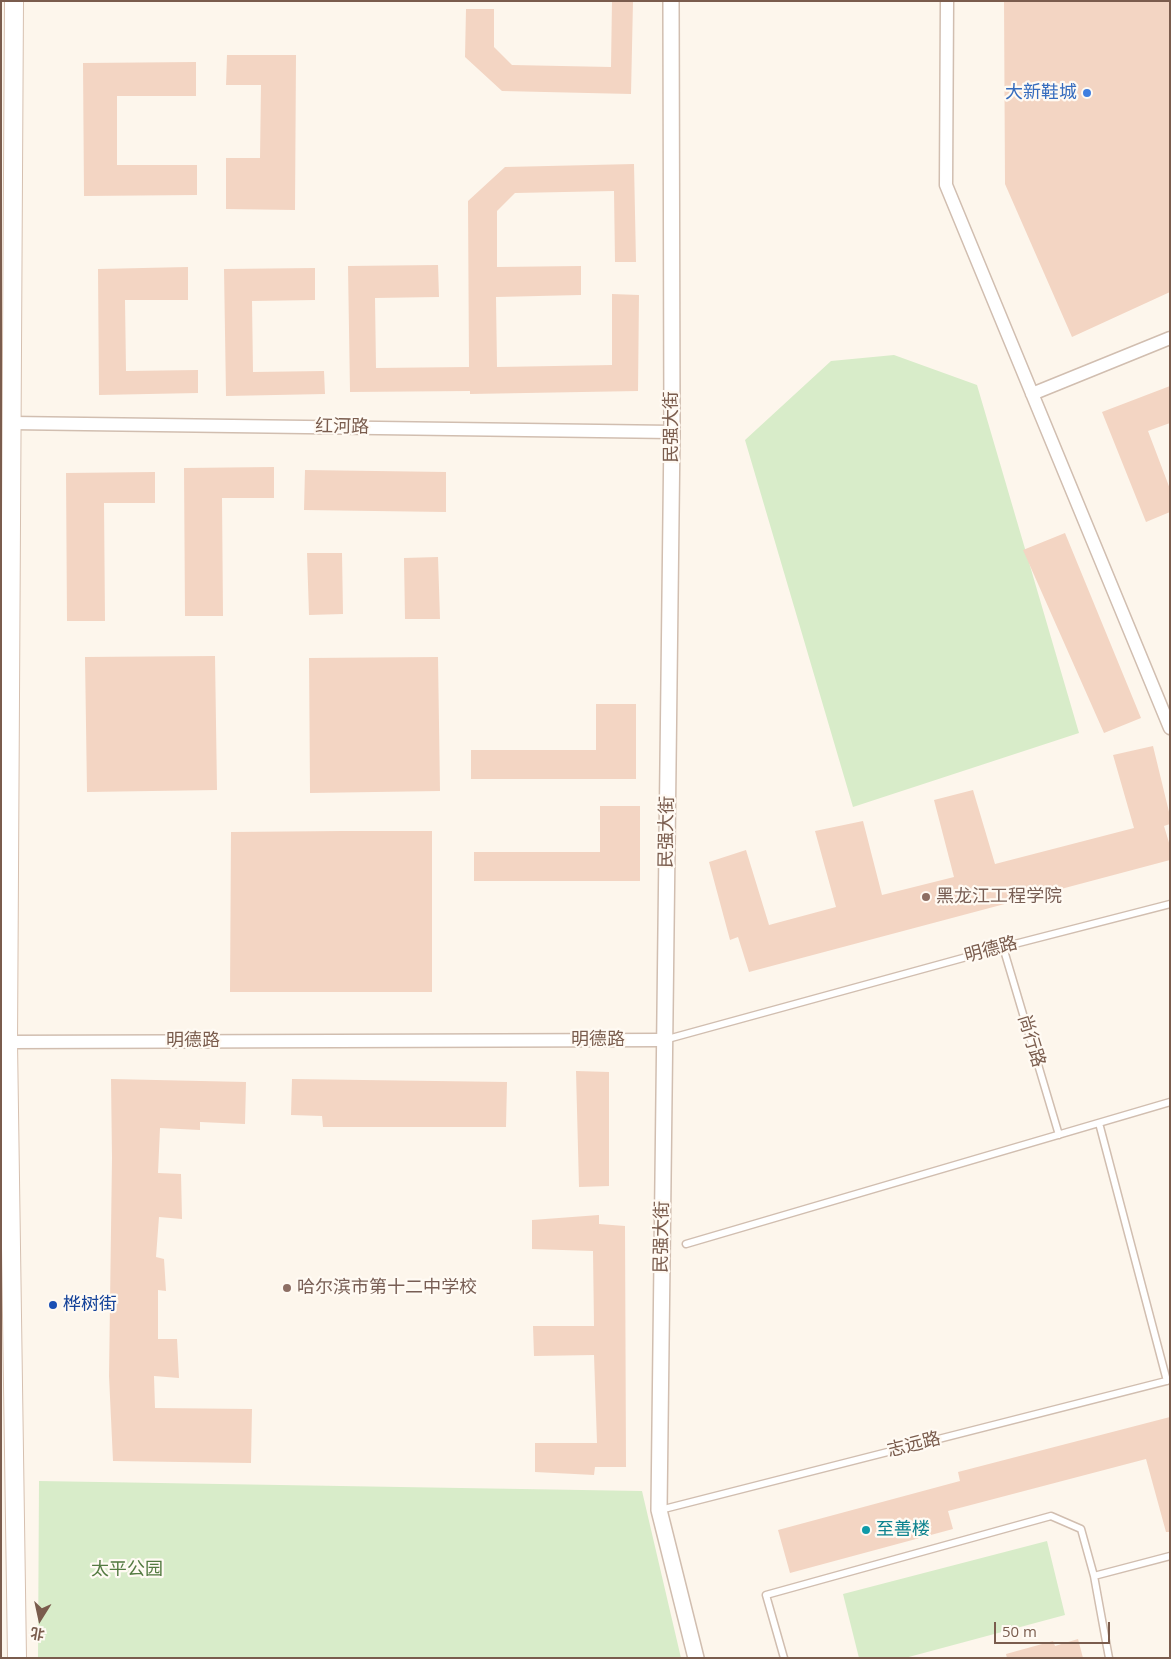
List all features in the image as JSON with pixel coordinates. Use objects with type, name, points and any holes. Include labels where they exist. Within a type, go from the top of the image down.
[{"type":"main road","points":[[14,1],[12,423],[6,590],[5,954],[8,1042],[9,1529],[17,1658]]},
{"type":"street","name":"民强大街","points":[[671,1],[672,432],[659,1510],[696,1658]]},
{"type":"street","points":[[947,1],[946,185],[1170,728]]},
{"type":"street","points":[[1032,394],[1170,338]]},
{"type":"street","name":"红河路","points":[[12,423],[672,432]]},
{"type":"street","name":"明德路","points":[[8,1042],[664,1040]]},
{"type":"lane","name":"明德路","points":[[664,1040],[1003,947],[1170,904]]},
{"type":"lane","name":"尚行路","points":[[1003,947],[1059,1135]]},
{"type":"lane","points":[[686,1244],[1170,1102]]},
{"type":"lane","points":[[1099,1123],[1168,1380]]},
{"type":"lane","name":"志远路","points":[[659,1510],[1168,1380]]},
{"type":"lane","points":[[784,1658],[766,1595],[1050,1516],[1081,1530],[1094,1576],[1109,1658]]},
{"type":"lane","points":[[1094,1576],[1170,1556]]},
{"type":"green space","points":[[894,355],[977,385],[1079,733],[853,807],[745,440],[831,361]]},
{"type":"green space","name":"太平公园","points":[[39,1481],[642,1491],[681,1658],[38,1658]]},
{"type":"green space","points":[[1047,1541],[1065,1615],[905,1658],[859,1658],[843,1594]]},
{"type":"building","points":[[612,1],[633,1],[631,94],[502,91],[465,57],[466,9],[494,9],[494,47],[512,65],[611,67]]},
{"type":"building","name":"大新鞋城","points":[[1004,1],[1170,1],[1170,292],[1072,337],[1005,184]]},
{"type":"building","points":[[227,55],[296,55],[295,210],[226,209],[226,158],[260,158],[261,85],[226,85]]},
{"type":"building","points":[[196,62],[196,96],[117,96],[117,165],[197,165],[197,195],[84,196],[83,63]]},
{"type":"building","points":[[634,164],[636,262],[615,262],[614,191],[515,193],[497,211],[497,267],[581,266],[581,295],[496,297],[497,367],[612,365],[612,294],[639,295],[638,391],[470,394],[470,391],[350,392],[348,266],[438,265],[439,297],[375,298],[376,368],[469,367],[468,201],[505,167]]},
{"type":"building","points":[[188,267],[188,300],[125,300],[126,371],[198,370],[198,393],[99,395],[98,269]]},
{"type":"building","points":[[315,268],[315,300],[252,301],[253,372],[324,371],[325,394],[226,396],[224,269]]},
{"type":"building","points":[[1170,386],[1170,423],[1148,431],[1170,489],[1170,512],[1146,522],[1102,412]]},
{"type":"building","points":[[274,467],[274,498],[222,498],[223,616],[185,616],[184,468]]},
{"type":"building","points":[[305,470],[446,472],[446,512],[304,510]]},
{"type":"building","points":[[155,472],[155,503],[104,503],[105,621],[67,621],[66,473]]},
{"type":"building","points":[[1065,533],[1141,718],[1104,733],[1023,550]]},
{"type":"building","points":[[307,553],[342,553],[343,614],[309,615]]},
{"type":"building","points":[[438,557],[440,619],[405,619],[404,558]]},
{"type":"building","points":[[215,656],[217,790],[87,792],[85,657]]},
{"type":"building","points":[[438,657],[440,791],[310,793],[309,658]]},
{"type":"building","points":[[596,704],[636,704],[636,779],[471,779],[471,750],[596,750]]},
{"type":"building","points":[[1153,746],[1170,816],[1170,824],[1164,826],[1170,846],[1170,860],[749,972],[738,937],[730,940],[709,862],[746,850],[769,925],[836,907],[815,831],[863,821],[882,895],[954,877],[934,800],[973,790],[995,864],[1134,828],[1113,755]]},
{"type":"building","points":[[600,806],[640,806],[640,881],[474,881],[474,852],[600,852]]},
{"type":"building","points":[[432,831],[432,992],[230,992],[231,832]]},
{"type":"building","points":[[576,1071],[609,1072],[609,1186],[579,1187]]},
{"type":"building","points":[[111,1079],[246,1082],[245,1124],[200,1122],[200,1130],[160,1128],[158,1173],[181,1174],[182,1219],[159,1217],[156,1257],[164,1259],[166,1291],[158,1290],[158,1339],[177,1339],[179,1378],[154,1376],[155,1408],[252,1409],[251,1463],[113,1461],[109,1376],[112,1158]]},
{"type":"building","points":[[292,1079],[507,1082],[506,1127],[323,1127],[322,1116],[291,1115]]},
{"type":"building","points":[[599,1215],[599,1224],[625,1226],[626,1467],[595,1467],[594,1475],[535,1472],[535,1443],[597,1443],[594,1355],[534,1356],[533,1326],[594,1326],[593,1251],[532,1249],[532,1220]]},
{"type":"building","points":[[1170,1417],[1170,1532],[1166,1532],[1146,1459],[948,1511],[953,1529],[790,1573],[778,1530],[960,1481],[958,1472]]},
{"type":"building","points":[[1078,1639],[1083,1658],[1007,1658],[1006,1654],[1053,1641],[1055,1646]]},
{"type":"place","name":"大新鞋城","points":[[1087,93]]},
{"type":"place","name":"黑龙江工程学院","points":[[926,897]]},
{"type":"place","name":"哈尔滨市第十二中学校","points":[[287,1288]]},
{"type":"place","name":"桦树街","points":[[53,1305]]},
{"type":"place","name":"至善楼","points":[[866,1530]]}]
